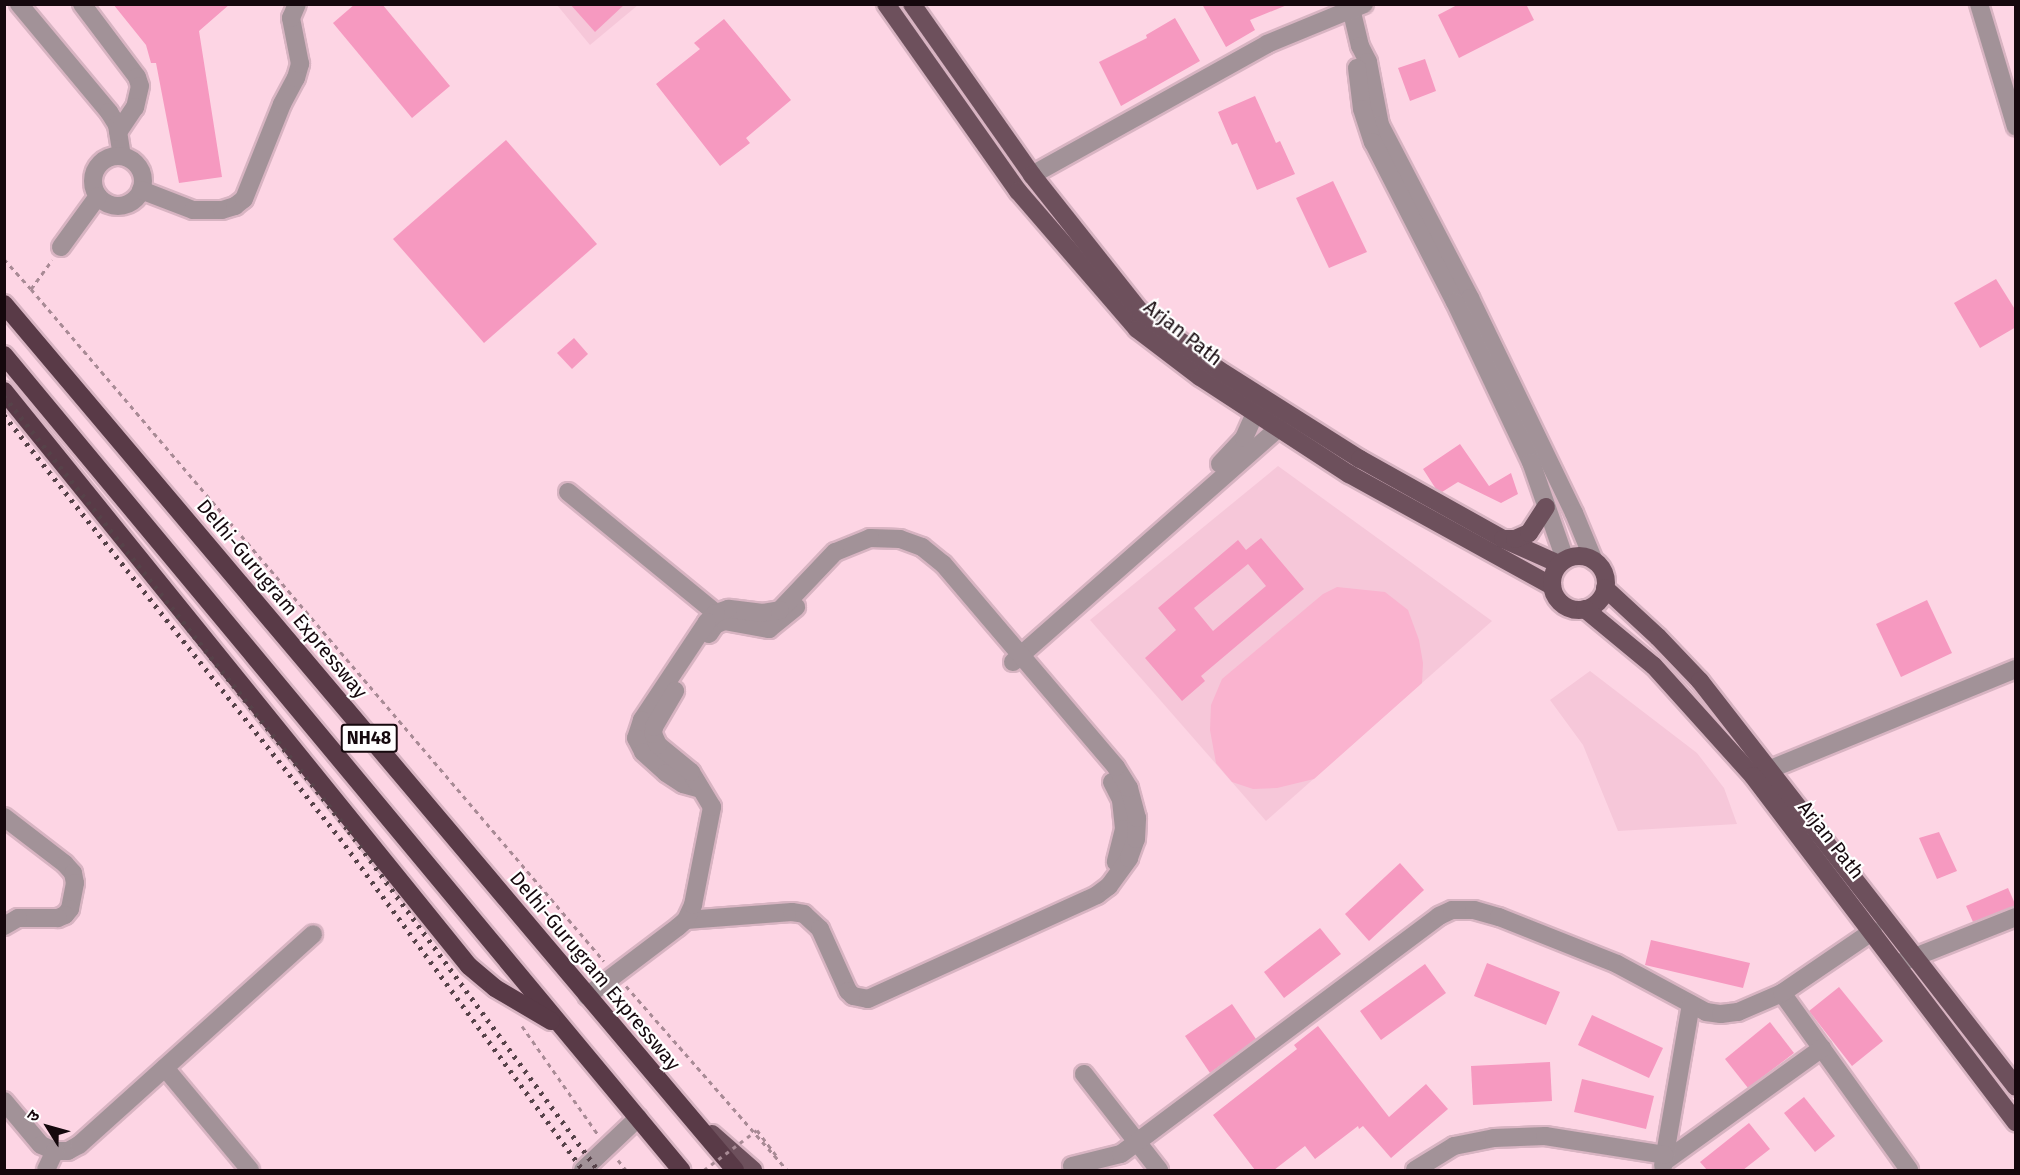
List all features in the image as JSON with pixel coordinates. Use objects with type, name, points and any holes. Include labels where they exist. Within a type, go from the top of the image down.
[{"type":"highway","name":"Delhi-Gurugram Expressway","points":[[4,304],[735,1170]]},
{"type":"highway","name":"NH48","points":[[4,355],[681,1170]]},
{"type":"highway","points":[[4,391],[469,966],[495,988],[562,1028]]},
{"type":"main road","name":"Arjan Path","points":[[886,4],[1018,191],[1137,329],[1165,353],[1349,474],[1552,586]]},
{"type":"main road","name":"Arjan Path","points":[[912,4],[1032,175],[1139,310],[1158,327],[1219,370],[1360,459],[1503,538],[1562,562]]},
{"type":"main road","points":[[1503,538],[1515,539],[1529,533],[1546,507]]},
{"type":"main road","points":[[1580,556],[1594,561],[1604,573],[1605,588],[1598,601],[1585,609],[1570,609],[1557,600],[1552,586],[1555,571],[1562,562],[1580,556]]},
{"type":"main road","name":"Arjan Path","points":[[1605,588],[1693,674],[1873,932],[1905,960],[2016,1087]]},
{"type":"main road","name":"Arjan Path","points":[[1585,609],[1654,666],[1761,773],[1870,898],[1905,960],[2016,1122]]},
{"type":"main road","points":[[673,1099],[753,1170]]},
{"type":"main road","points":[[638,1118],[672,1170]]},
{"type":"street","points":[[19,4],[109,112],[118,132],[122,155],[139,169],[142,179],[141,190],[135,199],[126,205],[116,206],[106,203],[98,196],[93,186],[94,174],[109,158],[122,155]]},
{"type":"street","points":[[82,4],[137,77],[140,86],[135,107],[118,132]]},
{"type":"street","points":[[141,190],[193,210],[222,210],[235,206],[244,199],[300,64],[291,18],[297,4]]},
{"type":"street","points":[[1978,4],[2016,127]]},
{"type":"street","points":[[1032,175],[1267,44],[1356,6],[1360,46],[1356,64],[1362,108],[1373,142],[1455,302],[1531,462],[1562,562]]},
{"type":"street","points":[[1360,46],[1368,62],[1380,124],[1388,143],[1470,298],[1569,502],[1594,561]]},
{"type":"street","points":[[61,247],[98,196]]},
{"type":"street","points":[[1013,655],[1229,455],[1244,438],[1255,413]]},
{"type":"street","points":[[1013,655],[1278,428]]},
{"type":"street","points":[[568,492],[716,613]]},
{"type":"street","points":[[686,920],[792,912],[804,914],[820,929],[848,991],[853,996],[860,997],[866,992],[1055,908],[1091,888],[1112,871],[1124,829],[1121,800],[1099,763],[943,564],[922,547],[900,538],[870,538],[835,552],[780,610],[763,613],[728,609],[716,613],[707,622],[642,720],[636,738],[643,752],[666,773],[683,784],[699,789]]},
{"type":"street","points":[[587,996],[686,920],[693,904],[712,807],[711,801],[699,789],[691,772],[658,745],[653,734],[654,727],[711,630],[724,621],[763,630],[774,626],[851,554],[880,546],[911,552],[932,569],[1013,655]]},
{"type":"street","points":[[1761,773],[2016,669]]},
{"type":"street","points":[[4,817],[65,864],[73,873],[75,883],[70,909],[65,915],[58,918],[18,918],[4,926]]},
{"type":"street","points":[[1072,1166],[1111,1158],[1136,1143],[1439,916],[1452,910],[1474,910],[1499,917],[1592,954],[1646,979],[1706,1012],[1738,1012],[1782,993],[1873,932]]},
{"type":"street","points":[[1905,960],[2016,917]]},
{"type":"street","points":[[4,1101],[41,1145],[55,1151],[68,1151],[79,1145],[313,934]]},
{"type":"street","points":[[1782,993],[1909,1170]]},
{"type":"street","points":[[1664,1162],[1691,1004]]},
{"type":"street","points":[[1415,1170],[1454,1146],[1494,1137],[1545,1136],[1664,1162],[1822,1048]]},
{"type":"street","points":[[165,1068],[250,1170]]},
{"type":"street","points":[[1084,1074],[1159,1170]]},
{"type":"street","points":[[583,1170],[638,1118]]},
{"type":"street","points":[[46,1170],[55,1151]]},
{"type":"path","points":[[31,289],[61,247]]},
{"type":"path","points":[[4,259],[616,974],[787,1170]]},
{"type":"path","points":[[704,1170],[757,1130],[787,1170]]},
{"type":"shaded area","points":[[557,5],[638,5],[590,45]]},
{"type":"shaded area","points":[[1278,466],[1492,621],[1266,821],[1090,620]]},
{"type":"shaded area","points":[[1337,587],[1385,592],[1408,610],[1419,640],[1423,663],[1422,683],[1314,779],[1277,788],[1253,789],[1232,782],[1216,763],[1210,730],[1211,705],[1222,679],[1323,594]]},
{"type":"shaded area","points":[[1590,671],[1697,753],[1724,788],[1737,824],[1618,831],[1583,745],[1550,700]]},
{"type":"building","points":[[113,4],[230,4],[199,31],[222,177],[179,183],[156,63],[151,63],[146,45]]},
{"type":"building","points":[[355,4],[382,4],[450,86],[412,118],[333,23]]},
{"type":"building","points":[[570,4],[625,4],[595,32]]},
{"type":"building","points":[[1202,4],[1287,5],[1250,20],[1255,30],[1226,47]]},
{"type":"building","points":[[1459,4],[1526,4],[1534,20],[1459,58],[1438,15]]},
{"type":"building","points":[[1175,18],[1200,61],[1121,106],[1099,62],[1147,38],[1146,35]]},
{"type":"building","points":[[724,19],[791,100],[746,138],[750,143],[720,166],[656,84],[700,49],[694,43]]},
{"type":"building","points":[[1425,59],[1436,91],[1410,101],[1398,68]]},
{"type":"building","points":[[1255,96],[1276,143],[1280,141],[1295,174],[1257,190],[1237,143],[1232,145],[1218,112]]},
{"type":"building","points":[[506,140],[597,244],[484,343],[393,239]]},
{"type":"building","points":[[1333,181],[1367,252],[1329,268],[1296,198]]},
{"type":"building","points":[[1996,279],[2016,311],[2016,327],[1980,348],[1954,303]]},
{"type":"building","points":[[574,338],[588,354],[572,369],[557,353]]},
{"type":"building","points":[[1460,444],[1489,486],[1511,473],[1518,494],[1501,503],[1458,482],[1442,492],[1436,489],[1423,469]]},
{"type":"building","points":[[1261,538],[1304,589],[1201,676],[1205,681],[1182,701],[1145,658],[1176,630],[1158,608],[1238,540],[1246,550]],"holes":[[[1248,564],[1266,586],[1213,631],[1194,608]]]},
{"type":"building","points":[[1927,600],[1952,653],[1901,677],[1876,624]]},
{"type":"building","points":[[1939,832],[1957,871],[1937,879],[1919,838]]},
{"type":"building","points":[[1400,863],[1424,890],[1369,941],[1345,914]]},
{"type":"building","points":[[2008,888],[2016,906],[1973,922],[1966,906]]},
{"type":"building","points":[[1320,928],[1341,954],[1284,998],[1264,972]]},
{"type":"building","points":[[1651,940],[1750,963],[1743,988],[1645,965]]},
{"type":"building","points":[[1487,963],[1560,992],[1546,1025],[1474,996]]},
{"type":"building","points":[[1425,964],[1446,993],[1381,1040],[1360,1011]]},
{"type":"building","points":[[1839,987],[1883,1041],[1852,1066],[1809,1011]]},
{"type":"building","points":[[1232,1004],[1256,1039],[1210,1073],[1185,1036]]},
{"type":"building","points":[[1592,1015],[1663,1048],[1649,1078],[1578,1045]]},
{"type":"building","points":[[1770,1022],[1794,1053],[1748,1088],[1725,1059]]},
{"type":"building","points":[[1318,1026],[1389,1117],[1426,1084],[1448,1109],[1391,1158],[1363,1126],[1359,1129],[1358,1126],[1315,1159],[1305,1146],[1274,1170],[1255,1170],[1213,1115],[1297,1049],[1294,1045]]},
{"type":"building","points":[[1550,1062],[1552,1101],[1473,1105],[1471,1066]]},
{"type":"building","points":[[1582,1079],[1654,1096],[1646,1129],[1574,1112]]},
{"type":"building","points":[[1804,1097],[1835,1136],[1815,1152],[1784,1113]]},
{"type":"building","points":[[1749,1123],[1770,1149],[1743,1170],[1707,1170],[1700,1162]]},
{"type":"railway","points":[[4,396],[349,831],[598,1170]]},
{"type":"railway","points":[[4,415],[340,838],[583,1170]]}]
